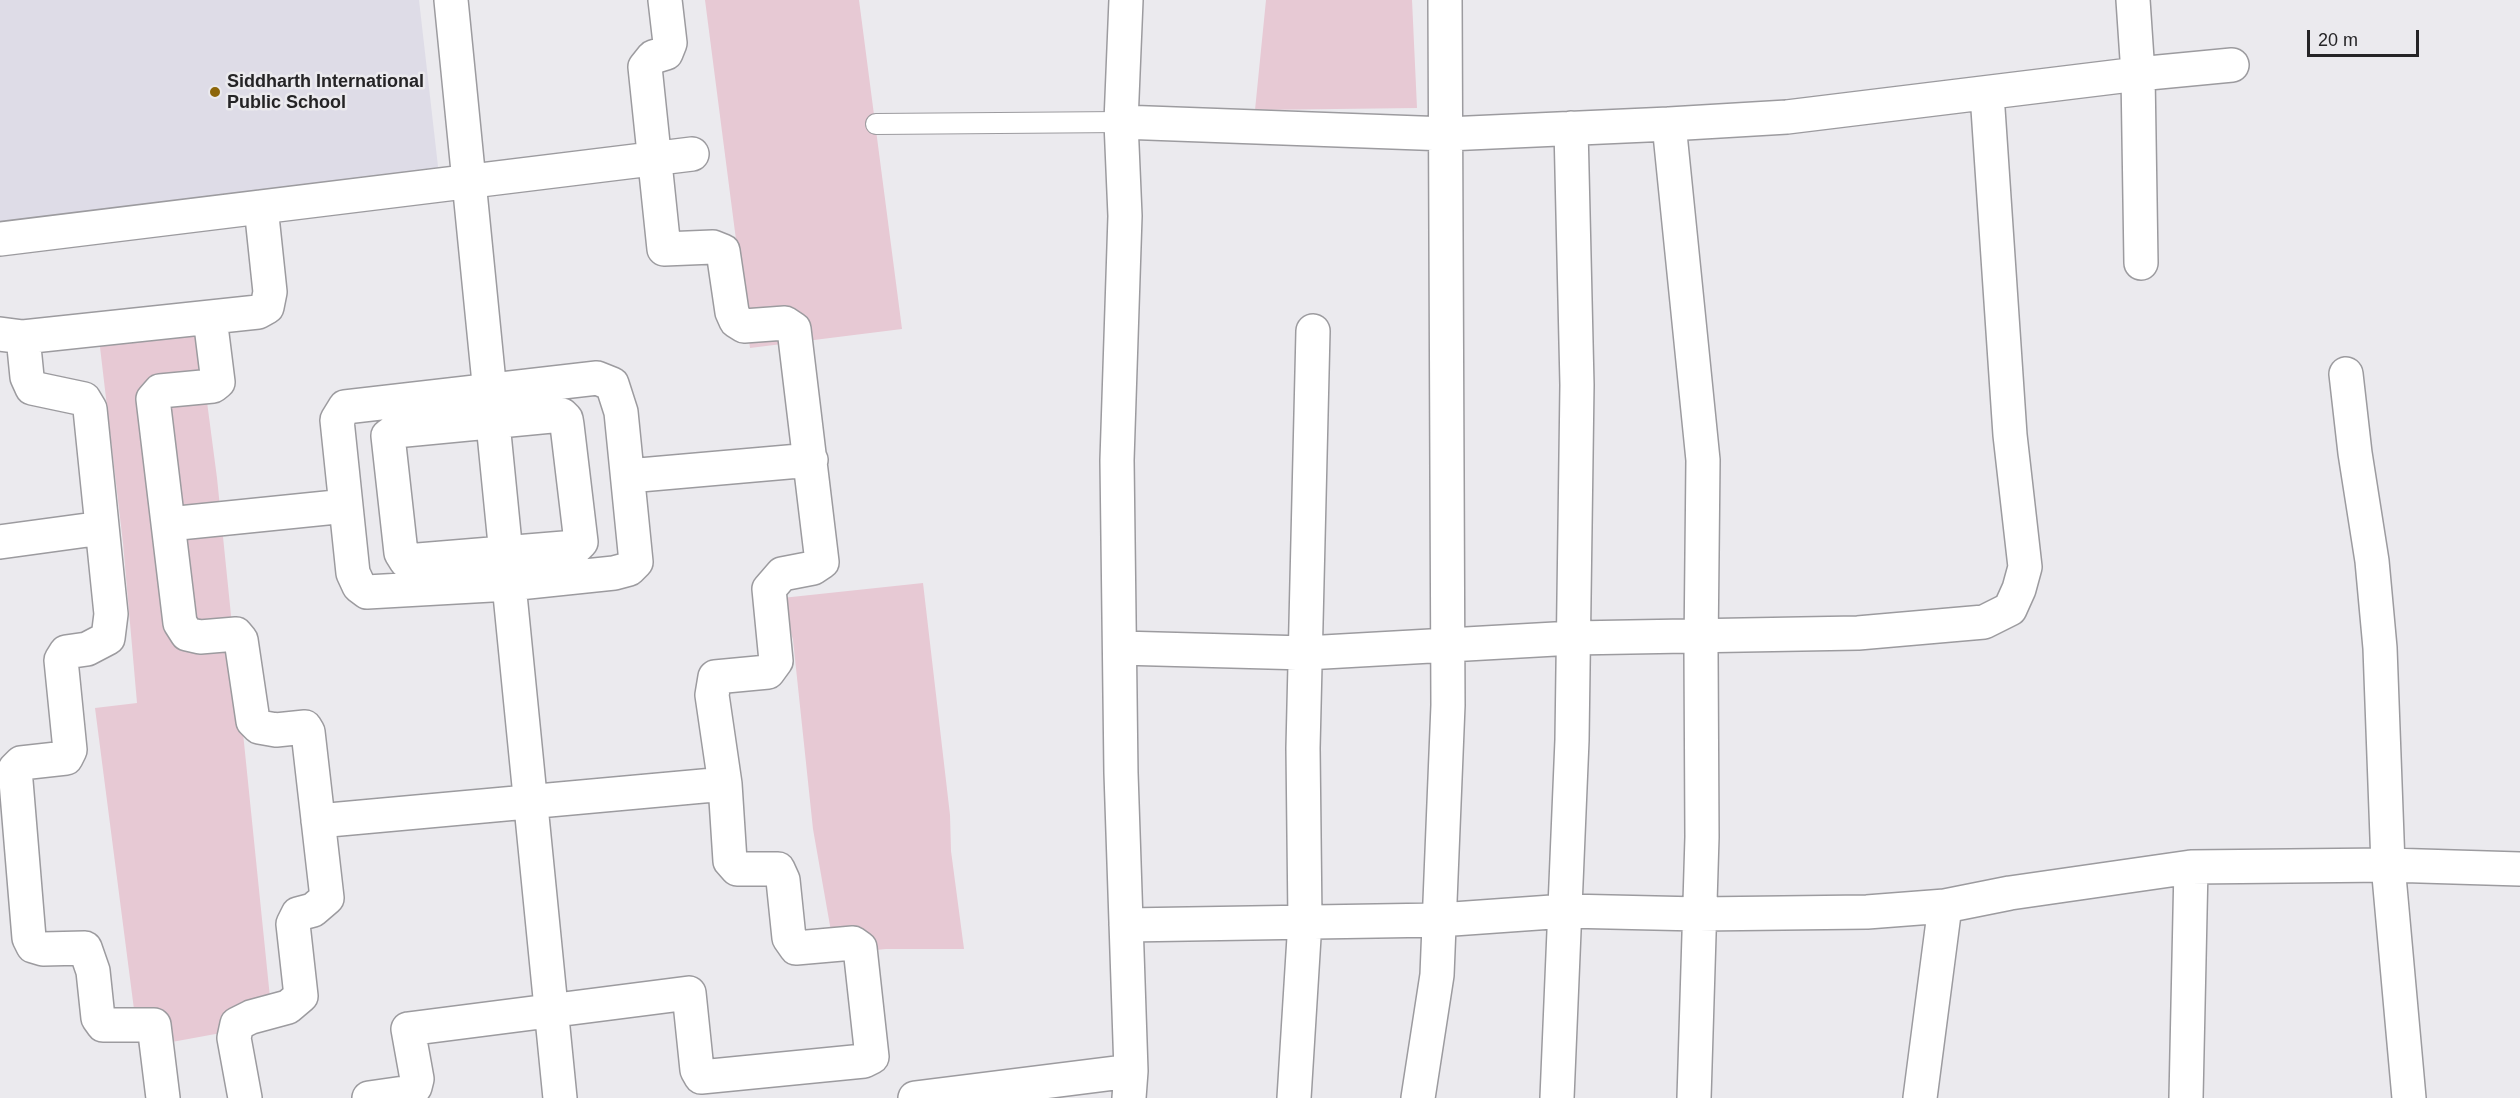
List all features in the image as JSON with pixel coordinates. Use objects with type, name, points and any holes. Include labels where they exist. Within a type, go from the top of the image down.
[{"type":"street","points":[[451,0],[560,1098]]},
{"type":"street","points":[[369,1098],[411,1092],[415,1087],[417,1078],[408,1029],[689,993],[697,1070],[701,1077],[864,1061],[872,1057],[860,948],[853,943],[796,948],[789,938],[783,880],[778,869],[737,869],[730,861],[724,784],[712,695],[716,677],[768,672],[776,661],[769,589],[782,574],[813,568],[822,562],[794,329],[785,323],[744,327],[736,321],[732,312],[723,251],[713,247],[664,249],[645,68],[653,57],[666,53],[670,43],[666,0]]},
{"type":"street","points":[[915,1098],[1130,1084],[1117,460],[1125,216],[1121,122],[1126,0]]},
{"type":"street","points":[[1418,1098],[1437,975],[1448,705],[1446,0]]},
{"type":"street","points":[[2133,0],[2138,74],[2141,263]]},
{"type":"street","points":[[1121,122],[1447,134],[1669,124],[1787,117],[2138,74],[2232,65]]},
{"type":"street","points":[[1120,648],[1306,653],[1574,638],[1858,633],[1984,622],[2010,609],[2025,567],[2010,435],[1987,94]]},
{"type":"street","points":[[1669,124],[1703,460],[1702,837],[1694,1098]]},
{"type":"street","points":[[1557,1098],[1566,911],[1574,638],[1577,385],[1571,128]]},
{"type":"street","points":[[0,239],[692,154]]},
{"type":"street","points":[[163,1098],[154,1025],[103,1025],[98,1018],[93,971],[85,948],[44,949],[33,946],[28,938],[11,862],[15,769],[21,763],[66,758],[70,750],[60,660],[66,652],[87,649],[108,638],[111,614],[90,409],[84,399],[32,387],[12,335],[258,312],[267,307],[270,292],[261,207]]},
{"type":"street","points":[[210,318],[218,382],[213,386],[160,391],[153,399],[180,623],[187,634],[200,638],[236,634],[241,640],[253,721],[259,727],[276,730],[304,727],[308,732],[327,898],[313,910],[298,914],[293,924],[301,996],[288,1007],[251,1017],[237,1024],[234,1038],[245,1098]]},
{"type":"street","points":[[1294,1098],[1305,921],[1304,748],[1313,331]]},
{"type":"street","points":[[2346,374],[2355,453],[2372,561],[2379,638],[2386,758],[2388,865],[2409,1098]]},
{"type":"street","points":[[597,378],[612,384],[621,412],[636,562],[629,569],[614,573],[507,569],[406,561],[401,553],[387,436],[395,431],[491,407],[597,378]]},
{"type":"street","points":[[345,407],[491,407],[562,415],[566,419],[581,542],[576,547],[507,569],[367,592],[359,586],[353,573],[346,506],[337,420],[345,407]]},
{"type":"street","points":[[628,476],[811,460]]},
{"type":"street","points":[[169,524],[346,506]]},
{"type":"street","points":[[0,542],[102,528]]},
{"type":"street","points":[[318,821],[724,784]]},
{"type":"street","points":[[1126,925],[1439,920],[1566,911],[1699,914],[1867,912],[1945,906],[2010,893],[2191,867],[2388,865],[2520,869]]},
{"type":"street","points":[[2186,1098],[2191,867]]},
{"type":"street","points":[[1920,1098],[1945,906]]},
{"type":"lane","points":[[876,124],[1121,122]]},
{"type":"shaded area","name":"Siddharth International Public School","points":[[0,0],[419,0],[440,184],[0,226]]},
{"type":"shaded area","points":[[705,0],[859,0],[902,329],[750,348]]},
{"type":"shaded area","points":[[1266,0],[1412,0],[1417,108],[1255,110]]},
{"type":"shaded area","points":[[216,301],[204,379],[217,478],[273,1027],[221,1033],[139,1048],[95,708],[137,703],[123,543],[96,313]]},
{"type":"shaded area","points":[[923,583],[950,815],[951,851],[964,949],[886,949],[835,954],[813,829],[793,640],[782,598]]},
{"type":"place","name":"Siddharth International Public School","points":[[215,92]]}]
